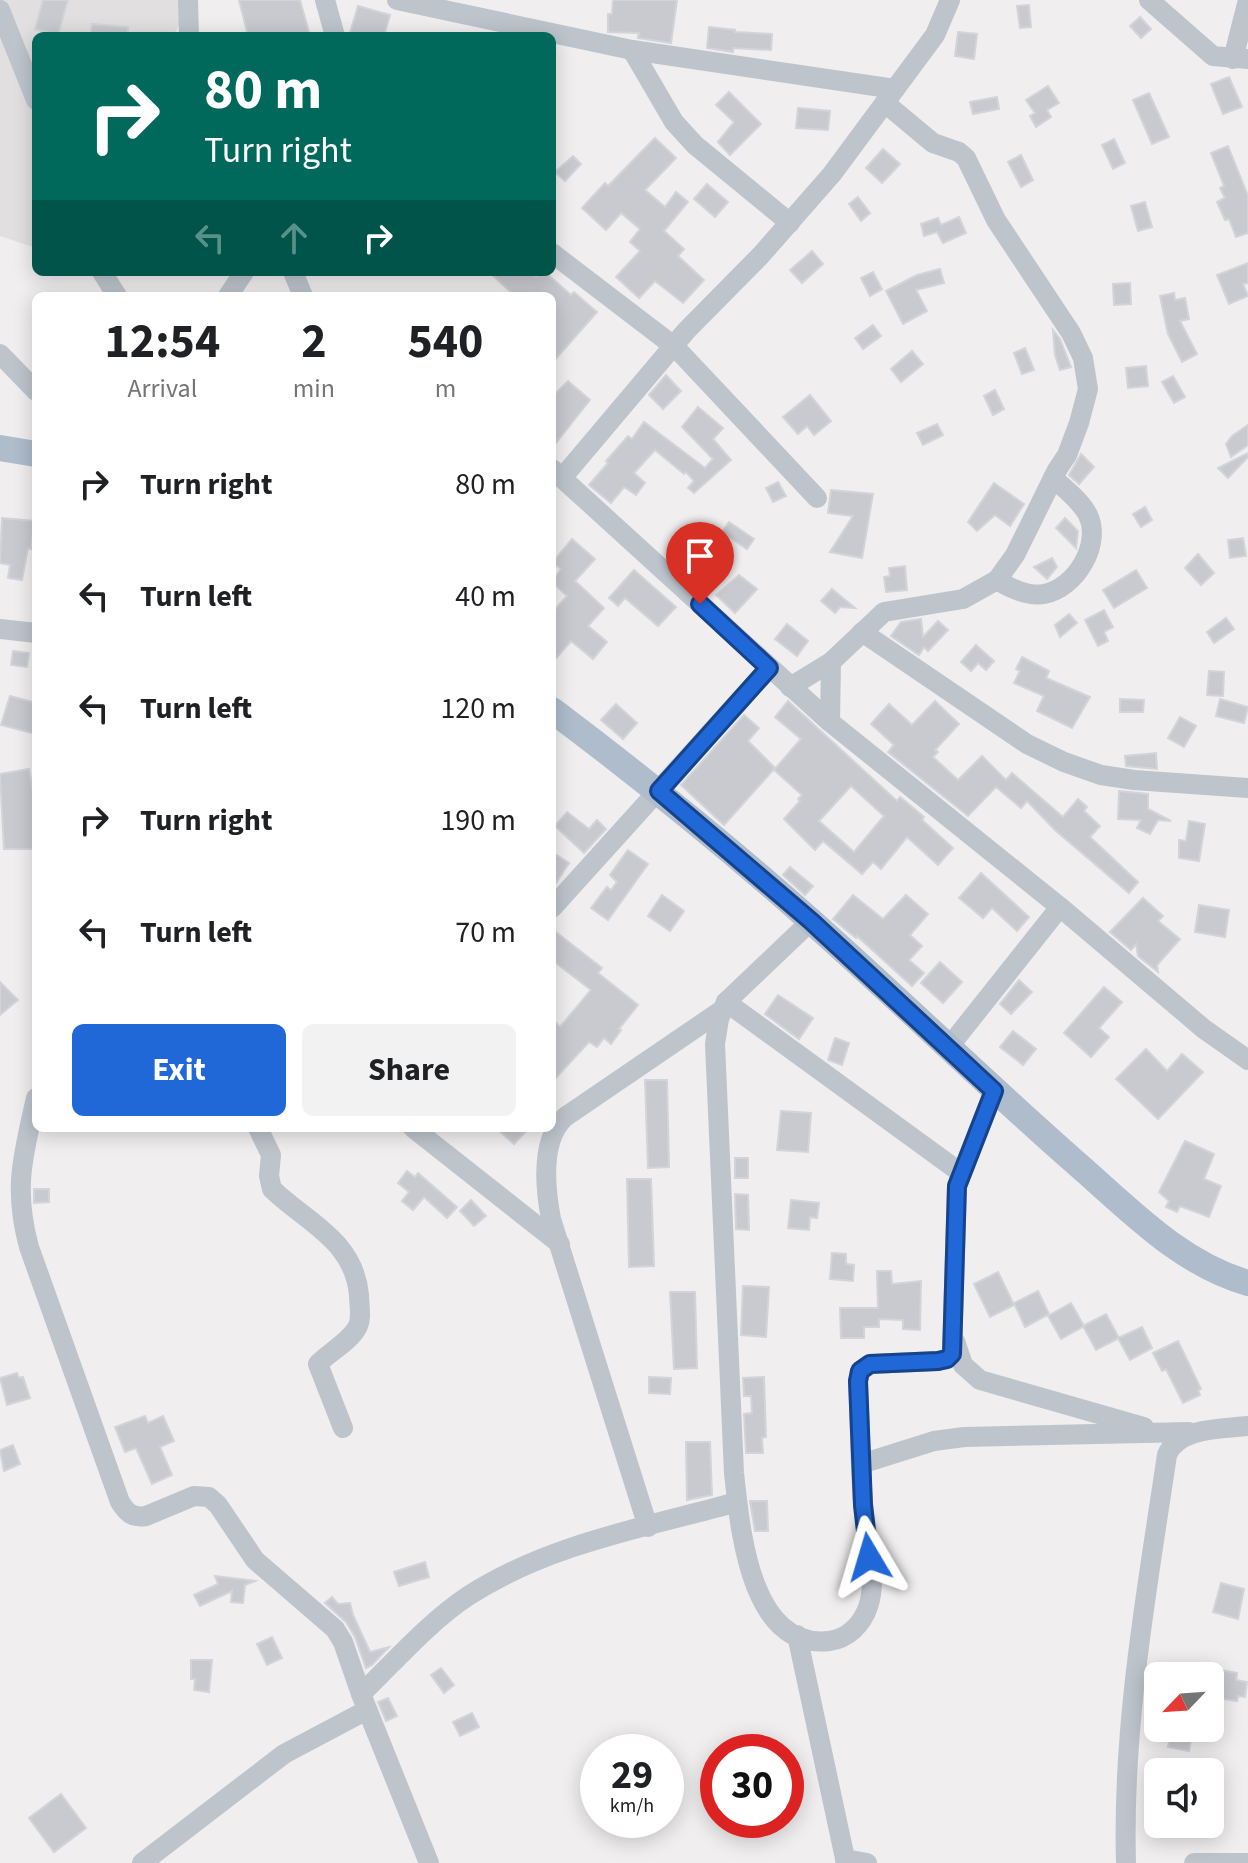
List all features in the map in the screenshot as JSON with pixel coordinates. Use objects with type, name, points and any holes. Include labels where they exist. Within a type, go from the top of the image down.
[{"type":"main road","points":[[0,448],[32,453]]},
{"type":"main road","points":[[556,713],[659,791],[811,921],[994,1091],[1168,1243],[1204,1266],[1248,1283]]},
{"type":"street","points":[[188,0],[189,32]]},
{"type":"street","points":[[325,0],[334,32]]},
{"type":"street","points":[[397,0],[547,32]]},
{"type":"street","points":[[950,0],[935,35],[832,174],[557,473],[830,722],[1060,907],[1204,1029],[1248,1060]]},
{"type":"street","points":[[1149,0],[1213,56],[1240,59],[1248,0]]},
{"type":"street","points":[[0,10],[32,90]]},
{"type":"street","points":[[556,34],[890,96],[933,143],[959,152],[966,158],[996,220],[1071,333],[1083,358],[1088,389],[1067,455],[1015,555],[997,580],[963,599],[884,612],[831,662],[790,687]]},
{"type":"street","points":[[632,50],[674,122],[695,145],[790,223]]},
{"type":"street","points":[[556,256],[675,347],[817,498]]},
{"type":"street","points":[[2,357],[32,387]]},
{"type":"street","points":[[997,580],[1008,587],[1042,595],[1065,584],[1091,550],[1093,531],[1088,515],[1053,478]]},
{"type":"street","points":[[0,629],[32,633]]},
{"type":"street","points":[[862,632],[1027,744],[1064,762],[1101,775],[1134,780],[1248,788]]},
{"type":"street","points":[[830,722],[831,662]]},
{"type":"street","points":[[556,904],[769,668]]},
{"type":"street","points":[[948,1048],[1060,907]]},
{"type":"street","points":[[556,1117],[724,1006],[742,984],[811,921]]},
{"type":"street","points":[[724,1006],[961,1173]]},
{"type":"street","points":[[724,1006],[715,1044],[737,1502],[746,1561],[760,1597],[783,1628],[809,1641],[831,1641],[854,1631],[868,1605],[872,1578],[861,1464],[860,1371],[870,1364],[947,1359],[952,1354],[956,1199],[961,1173],[994,1091]]},
{"type":"street","points":[[32,1116],[21,1164],[19,1199],[29,1247],[126,1511],[138,1517],[146,1516],[194,1496],[209,1497],[218,1505],[255,1560],[335,1629],[343,1642],[429,1863]]},
{"type":"street","points":[[260,1132],[271,1155],[269,1176],[272,1189],[342,1250],[357,1280],[360,1314],[357,1327],[318,1364],[343,1428]]},
{"type":"street","points":[[418,1132],[560,1244]]},
{"type":"street","points":[[552,1132],[547,1199],[648,1527]]},
{"type":"street","points":[[0,1157],[21,1164]]},
{"type":"street","points":[[953,1335],[963,1365],[980,1380],[1164,1433]]},
{"type":"street","points":[[861,1464],[934,1441],[964,1437],[1200,1432],[1248,1426]]},
{"type":"street","points":[[1126,1863],[1124,1808],[1133,1690],[1167,1455],[1174,1443],[1200,1432]]},
{"type":"street","points":[[142,1863],[284,1754],[364,1702],[445,1613],[483,1587],[550,1554],[737,1502]]},
{"type":"street","points":[[797,1635],[845,1861],[867,1863]]},
{"type":"street","points":[[1194,1863],[1248,1863]]},
{"type":"shaded area","points":[[0,0],[193,0],[175,32],[32,32],[32,247],[0,236]]},
{"type":"building","points":[[43,0],[68,0],[59,32],[35,29]]},
{"type":"building","points":[[239,0],[300,0],[309,32],[247,32]]},
{"type":"building","points":[[613,0],[677,0],[671,43],[638,38],[639,33],[608,32],[608,14],[612,14]]},
{"type":"building","points":[[1029,5],[1031,27],[1020,28],[1017,6]]},
{"type":"building","points":[[358,6],[390,15],[385,32],[350,32]]},
{"type":"building","points":[[1140,17],[1151,29],[1141,38],[1130,26]]},
{"type":"building","points":[[92,24],[128,27],[128,32],[91,32]]},
{"type":"building","points":[[709,27],[772,34],[771,50],[733,48],[733,52],[707,48]]},
{"type":"building","points":[[958,32],[977,34],[974,59],[955,56]]},
{"type":"building","points":[[1229,77],[1242,107],[1223,114],[1211,84]]},
{"type":"building","points":[[1048,86],[1059,103],[1047,110],[1051,117],[1036,127],[1030,116],[1035,113],[1026,100]]},
{"type":"building","points":[[729,92],[761,124],[730,155],[718,142],[734,122],[716,105]]},
{"type":"building","points":[[1149,93],[1169,137],[1152,144],[1133,100]]},
{"type":"building","points":[[997,97],[999,109],[973,114],[970,102]]},
{"type":"building","points":[[798,108],[830,111],[828,130],[796,128]]},
{"type":"building","points":[[655,138],[676,158],[645,190],[665,207],[676,192],[688,202],[664,231],[684,249],[678,256],[704,280],[683,303],[655,281],[639,298],[616,277],[640,251],[630,242],[640,229],[621,213],[606,230],[582,208]]},
{"type":"building","points":[[1114,139],[1125,163],[1113,169],[1102,145]]},
{"type":"building","points":[[1228,146],[1248,196],[1248,233],[1236,237],[1229,219],[1225,220],[1217,202],[1225,198],[1220,188],[1224,186],[1211,153]]},
{"type":"building","points":[[883,149],[900,164],[882,183],[866,168]]},
{"type":"building","points":[[1021,155],[1033,180],[1021,187],[1008,162]]},
{"type":"building","points":[[573,156],[581,164],[565,181],[556,171]]},
{"type":"building","points":[[707,184],[728,202],[715,217],[694,199]]},
{"type":"building","points":[[858,197],[870,213],[861,221],[849,204]]},
{"type":"building","points":[[1145,202],[1152,227],[1138,231],[1131,206]]},
{"type":"building","points":[[959,217],[966,233],[943,243],[937,232],[924,236],[921,224],[938,218],[941,225]]},
{"type":"building","points":[[812,251],[823,264],[802,283],[790,270]]},
{"type":"building","points":[[1248,263],[1248,283],[1243,284],[1248,296],[1229,304],[1217,275]]},
{"type":"building","points":[[940,269],[944,283],[916,290],[927,311],[903,324],[886,291],[917,275]]},
{"type":"building","points":[[873,272],[882,289],[870,296],[861,278]]},
{"type":"building","points":[[493,276],[550,276],[597,312],[556,358],[556,292],[511,292]]},
{"type":"building","points":[[1130,283],[1131,304],[1114,305],[1113,284]]},
{"type":"building","points":[[1174,293],[1175,300],[1185,298],[1189,319],[1180,321],[1197,354],[1182,362],[1168,334],[1160,296]]},
{"type":"building","points":[[873,325],[881,336],[863,349],[855,338]]},
{"type":"building","points":[[1053,330],[1060,339],[1071,367],[1060,370]]},
{"type":"building","points":[[1025,348],[1034,370],[1022,374],[1014,353]]},
{"type":"building","points":[[912,351],[923,364],[901,382],[891,369]]},
{"type":"building","points":[[1146,366],[1148,386],[1128,388],[1126,368]]},
{"type":"building","points":[[666,375],[681,391],[663,409],[649,395]]},
{"type":"building","points":[[1173,376],[1185,397],[1174,403],[1162,382]]},
{"type":"building","points":[[568,381],[590,400],[556,443],[556,393]]},
{"type":"building","points":[[995,390],[1004,409],[993,415],[984,396]]},
{"type":"building","points":[[810,395],[831,421],[814,435],[807,426],[798,434],[783,417]]},
{"type":"building","points":[[698,407],[723,428],[713,439],[731,460],[694,493],[688,488],[694,481],[686,472],[684,474],[655,450],[634,473],[645,483],[636,495],[624,487],[611,503],[589,485],[608,463],[606,461],[628,436],[632,439],[644,422],[705,468],[713,459],[682,427]]},
{"type":"building","points":[[937,424],[943,435],[923,445],[917,433]]},
{"type":"building","points":[[1248,425],[1248,445],[1231,457],[1226,444]]},
{"type":"building","points":[[1248,453],[1248,457],[1228,478],[1218,468]]},
{"type":"building","points":[[1081,454],[1094,467],[1079,484],[1069,475]]},
{"type":"building","points":[[778,482],[786,496],[773,502],[766,488]]},
{"type":"building","points":[[994,483],[1024,504],[1010,526],[995,515],[977,531],[968,522]]},
{"type":"building","points":[[831,490],[873,494],[862,558],[830,552],[853,516],[828,513]]},
{"type":"building","points":[[1145,507],[1152,520],[1141,527],[1133,514]]},
{"type":"building","points":[[2,518],[32,521],[31,549],[28,548],[22,580],[8,578],[10,565],[0,563]]},
{"type":"building","points":[[1065,518],[1078,531],[1076,548],[1056,528]]},
{"type":"building","points":[[729,522],[754,539],[747,549],[722,532]]},
{"type":"building","points":[[1243,538],[1246,556],[1230,558],[1228,540]]},
{"type":"building","points":[[572,539],[595,559],[575,581],[604,608],[588,626],[607,642],[593,659],[571,641],[556,658],[556,608],[567,596],[556,586],[556,576],[561,569],[556,565],[556,558]]},
{"type":"building","points":[[1198,554],[1214,573],[1201,585],[1185,568]]},
{"type":"building","points":[[1052,558],[1057,567],[1047,579],[1034,567]]},
{"type":"building","points":[[905,566],[907,590],[886,592],[884,577],[890,576],[889,568]]},
{"type":"building","points":[[634,570],[676,607],[658,626],[625,598],[618,606],[609,598]]},
{"type":"building","points":[[1136,570],[1147,588],[1114,608],[1103,590]]},
{"type":"building","points":[[739,575],[757,589],[735,613],[716,595]]},
{"type":"building","points":[[832,589],[855,608],[840,607],[835,613],[821,601]]},
{"type":"building","points":[[1104,610],[1113,627],[1104,632],[1108,641],[1098,646],[1085,620]]},
{"type":"building","points":[[1069,614],[1077,623],[1060,637],[1055,625]]},
{"type":"building","points":[[1226,618],[1234,629],[1214,643],[1207,632]]},
{"type":"building","points":[[921,619],[923,637],[938,621],[948,630],[928,651],[924,647],[919,655],[891,636],[901,622]]},
{"type":"building","points":[[787,624],[808,641],[797,656],[775,639]]},
{"type":"building","points":[[976,645],[994,661],[986,670],[978,663],[971,671],[961,662]]},
{"type":"building","points":[[13,651],[29,653],[27,667],[11,665]]},
{"type":"building","points":[[1022,657],[1049,671],[1046,678],[1090,697],[1072,728],[1037,711],[1044,696],[1014,683]]},
{"type":"building","points":[[1209,671],[1224,672],[1223,696],[1207,695]]},
{"type":"building","points":[[10,696],[32,702],[32,733],[1,725]]},
{"type":"building","points":[[1120,699],[1144,700],[1143,712],[1120,712]]},
{"type":"building","points":[[1220,699],[1248,707],[1244,723],[1216,716]]},
{"type":"building","points":[[788,701],[897,801],[900,797],[924,817],[922,820],[953,848],[938,865],[907,837],[881,869],[873,862],[862,874],[823,841],[815,850],[784,819],[802,795],[774,770],[801,739],[775,717]],"holes":[[[851,786],[884,816],[854,852],[819,821]]]},
{"type":"building","points":[[935,701],[959,724],[935,750],[938,752],[933,757],[958,780],[982,756],[1006,780],[1012,773],[1063,817],[1078,799],[1087,807],[1084,811],[1100,826],[1090,837],[1138,882],[1129,893],[1056,831],[1027,801],[1021,808],[996,787],[968,816],[888,752],[894,745],[871,724],[889,704],[912,725]]},
{"type":"building","points":[[616,704],[637,723],[623,739],[601,720]]},
{"type":"building","points":[[744,715],[759,728],[748,741],[775,768],[724,825],[681,785]]},
{"type":"building","points":[[1180,717],[1196,726],[1184,747],[1168,738]]},
{"type":"building","points":[[1156,753],[1157,769],[1126,766],[1125,756]]},
{"type":"building","points":[[29,769],[32,849],[4,849],[0,774]]},
{"type":"building","points":[[1119,791],[1148,794],[1148,809],[1171,821],[1158,820],[1150,834],[1137,828],[1141,820],[1118,819]]},
{"type":"building","points":[[567,812],[589,829],[597,820],[606,829],[584,853],[556,825]]},
{"type":"building","points":[[1189,821],[1205,824],[1199,861],[1179,858],[1179,840],[1186,841]]},
{"type":"building","points":[[628,850],[648,864],[608,920],[591,908],[607,887],[611,890],[617,882],[610,875]]},
{"type":"building","points":[[556,855],[569,863],[556,883]]},
{"type":"building","points":[[790,867],[813,886],[805,895],[783,875]]},
{"type":"building","points":[[981,873],[1029,917],[1017,931],[992,908],[983,918],[959,898]]},
{"type":"building","points":[[662,895],[684,911],[670,931],[648,916]]},
{"type":"building","points":[[853,895],[883,919],[906,895],[928,914],[910,935],[922,946],[909,960],[924,973],[912,986],[857,936],[833,919]]},
{"type":"building","points":[[1143,898],[1163,916],[1158,921],[1180,939],[1157,965],[1158,972],[1138,956],[1136,944],[1131,950],[1110,932]]},
{"type":"building","points":[[1199,905],[1229,910],[1225,937],[1195,932]]},
{"type":"building","points":[[556,932],[602,968],[598,973],[638,1005],[611,1044],[604,1038],[597,1047],[589,1042],[556,1078],[556,1023],[560,1027],[591,990],[556,963]]},
{"type":"building","points":[[940,962],[962,982],[943,1003],[921,983]]},
{"type":"building","points":[[1019,980],[1032,992],[1011,1014],[1000,1004]]},
{"type":"building","points":[[0,982],[18,1000],[0,1015]]},
{"type":"building","points":[[1104,987],[1122,1002],[1099,1028],[1109,1037],[1091,1057],[1064,1033]]},
{"type":"building","points":[[778,995],[813,1018],[799,1039],[765,1014]]},
{"type":"building","points":[[1013,1031],[1036,1049],[1023,1065],[1000,1047]]},
{"type":"building","points":[[835,1038],[849,1043],[842,1065],[828,1060]]},
{"type":"building","points":[[1146,1049],[1167,1071],[1182,1054],[1203,1072],[1158,1119],[1116,1079]]},
{"type":"building","points":[[645,1080],[667,1080],[669,1167],[648,1168]]},
{"type":"building","points":[[781,1111],[811,1113],[808,1152],[777,1150]]},
{"type":"building","points":[[500,1132],[525,1132],[514,1144]]},
{"type":"building","points":[[1185,1141],[1214,1154],[1204,1179],[1221,1186],[1209,1217],[1180,1206],[1177,1212],[1166,1207],[1169,1201],[1159,1192]]},
{"type":"building","points":[[735,1158],[748,1158],[748,1178],[735,1178]]},
{"type":"building","points":[[407,1171],[415,1177],[418,1173],[457,1207],[447,1218],[424,1197],[413,1210],[402,1201],[409,1192],[398,1183]]},
{"type":"building","points":[[627,1179],[651,1179],[654,1266],[629,1267]]},
{"type":"building","points":[[34,1189],[49,1189],[49,1202],[34,1203]]},
{"type":"building","points":[[735,1194],[748,1195],[749,1230],[736,1229]]},
{"type":"building","points":[[471,1200],[486,1216],[474,1226],[460,1211]]},
{"type":"building","points":[[791,1200],[819,1203],[817,1218],[810,1217],[809,1230],[788,1228]]},
{"type":"building","points":[[832,1253],[846,1254],[846,1264],[854,1265],[853,1281],[830,1279]]},
{"type":"building","points":[[877,1271],[891,1271],[892,1284],[921,1281],[920,1330],[903,1329],[903,1320],[879,1319],[879,1327],[864,1327],[864,1338],[841,1338],[840,1308],[878,1308]]},
{"type":"building","points":[[998,1272],[1014,1305],[990,1317],[974,1284]]},
{"type":"building","points":[[743,1286],[769,1287],[766,1337],[741,1335]]},
{"type":"building","points":[[1038,1291],[1049,1314],[1025,1327],[1014,1303]]},
{"type":"building","points":[[670,1292],[695,1292],[697,1368],[674,1369]]},
{"type":"building","points":[[1071,1303],[1084,1326],[1061,1339],[1048,1316]]},
{"type":"building","points":[[1106,1314],[1119,1338],[1096,1350],[1083,1326]]},
{"type":"building","points":[[1142,1327],[1152,1348],[1130,1360],[1118,1338]]},
{"type":"building","points":[[1178,1341],[1201,1389],[1198,1390],[1200,1395],[1183,1403],[1166,1369],[1162,1371],[1153,1353]]},
{"type":"building","points":[[17,1373],[19,1378],[23,1377],[30,1398],[7,1405],[0,1378]]},
{"type":"building","points":[[649,1377],[671,1378],[670,1394],[649,1393]]},
{"type":"building","points":[[764,1377],[766,1437],[762,1438],[763,1453],[746,1453],[744,1414],[752,1413],[751,1396],[744,1396],[743,1378]]},
{"type":"building","points":[[145,1416],[148,1423],[163,1416],[174,1441],[160,1447],[172,1475],[152,1484],[136,1448],[125,1452],[115,1427]]},
{"type":"building","points":[[686,1442],[710,1442],[712,1495],[687,1500]]},
{"type":"building","points":[[13,1445],[20,1464],[4,1471],[0,1450]]},
{"type":"building","points":[[750,1501],[767,1501],[768,1531],[755,1531]]},
{"type":"building","points":[[425,1562],[429,1577],[399,1586],[394,1572]]},
{"type":"building","points":[[215,1576],[255,1581],[245,1585],[243,1603],[231,1602],[232,1591],[200,1606],[194,1595],[218,1584]]},
{"type":"building","points":[[1221,1583],[1244,1589],[1238,1619],[1213,1612]]},
{"type":"building","points":[[332,1597],[338,1604],[350,1603],[370,1652],[389,1647],[372,1665],[366,1668],[346,1622],[325,1603]]},
{"type":"building","points":[[272,1637],[282,1658],[267,1665],[257,1644]]},
{"type":"building","points":[[191,1660],[212,1660],[209,1692],[194,1690]]},
{"type":"building","points":[[441,1668],[454,1685],[444,1693],[431,1675]]},
{"type":"building","points":[[1224,1671],[1237,1673],[1236,1680],[1247,1682],[1245,1697],[1238,1696],[1237,1701],[1224,1699]]},
{"type":"building","points":[[388,1698],[397,1716],[386,1721],[378,1702]]},
{"type":"building","points":[[472,1713],[479,1727],[460,1736],[453,1722]]},
{"type":"building","points":[[1169,1742],[1191,1742],[1189,1751],[1168,1747]]},
{"type":"building","points":[[61,1794],[86,1828],[54,1852],[29,1818]]},
{"type":"route","points":[[700,604],[769,668],[659,791],[811,921],[994,1091],[957,1186],[952,1354],[938,1361],[870,1364],[860,1371],[861,1464],[869,1557]]}]
